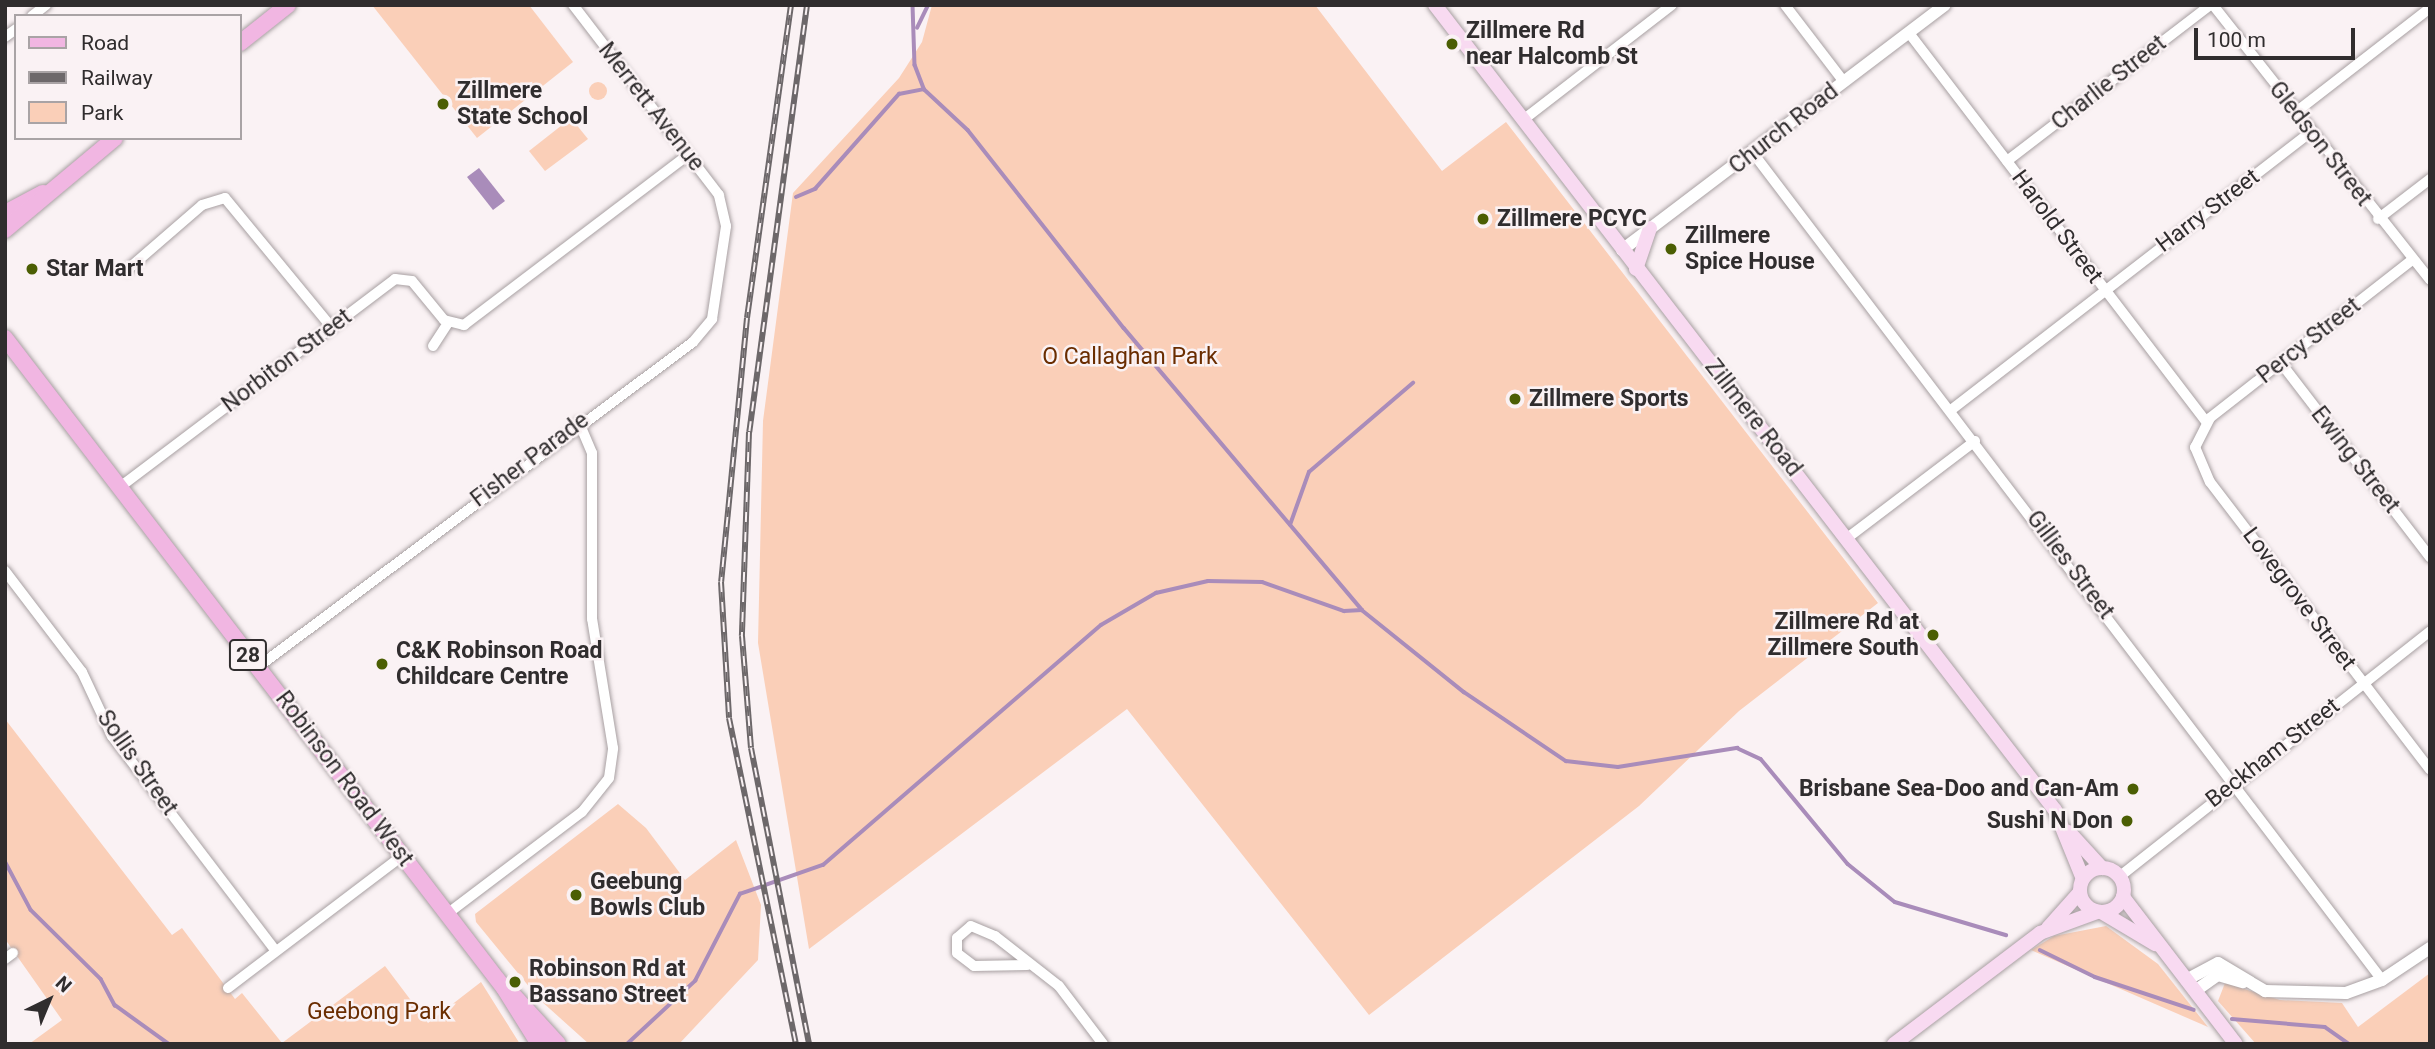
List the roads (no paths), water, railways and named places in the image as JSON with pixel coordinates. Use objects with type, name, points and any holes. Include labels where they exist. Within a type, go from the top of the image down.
[{"type":"main road","points":[[242,41],[288,5]]},
{"type":"main road","name":"Zillmere Road","points":[[1435,5],[2069,832],[2102,868],[2119,877]]},
{"type":"main road","points":[[5,230],[48,190],[113,140]]},
{"type":"main road","points":[[5,212],[48,190]]},
{"type":"main road","points":[[1636,269],[1650,228]]},
{"type":"main road","name":"Robinson Road West","points":[[5,338],[504,988],[539,1044]]},
{"type":"main road","name":"Zillmere Road","points":[[2069,832],[2081,885]]},
{"type":"main road","points":[[1894,1044],[2048,928],[2081,885],[2102,868]]},
{"type":"main road","points":[[2119,877],[2123,897],[2155,944],[2236,1044]]},
{"type":"main road","points":[[2081,885],[2100,912],[2155,944]]},
{"type":"main road","points":[[2048,928],[2100,912],[2123,897]]},
{"type":"main road","name":"Robinson Road West","points":[[504,988],[558,1044]]},
{"type":"street","name":"Merrett Avenue","points":[[573,5],[688,155],[724,210]]},
{"type":"street","points":[[1523,120],[1672,5]]},
{"type":"street","points":[[1785,5],[1844,82]]},
{"type":"street","name":"Church Road","points":[[1622,250],[1754,153],[1945,5]]},
{"type":"street","name":"Gledson Street","points":[[2212,5],[2378,219],[2430,280]]},
{"type":"street","name":"Charlie Street","points":[[2007,161],[2212,5]]},
{"type":"street","points":[[2296,112],[2430,8]]},
{"type":"street","name":"Harold Street","points":[[1909,33],[2206,421]]},
{"type":"street","name":"Harry Street","points":[[1951,410],[2311,132]]},
{"type":"street","name":"Gillies Street","points":[[1754,153],[2235,782],[2382,980]]},
{"type":"street","points":[[433,346],[448,323],[471,321],[688,155]]},
{"type":"street","points":[[2378,219],[2430,179]]},
{"type":"street","points":[[127,270],[202,205],[225,198],[332,328]]},
{"type":"street","name":"Fisher Parade","points":[[258,667],[708,326],[724,210]]},
{"type":"street","name":"Percy Street","points":[[2206,421],[2412,260]]},
{"type":"street","name":"Norbiton Street","points":[[120,487],[399,278],[416,285],[448,323]]},
{"type":"street","name":"Ewing Street","points":[[2281,363],[2430,557]]},
{"type":"street","name":"Lovegrove Street","points":[[2206,421],[2195,441],[2201,470],[2430,770]]},
{"type":"street","points":[[447,914],[582,812],[610,778],[613,748],[592,619],[592,453],[579,423]]},
{"type":"street","points":[[1846,540],[1975,441]]},
{"type":"street","name":"Sollis Street","points":[[5,571],[82,672],[112,736],[276,951]]},
{"type":"street","name":"Beckham Street","points":[[2119,877],[2235,782],[2430,631]]},
{"type":"street","points":[[228,988],[402,856]]},
{"type":"street","points":[[1027,965],[974,967],[957,953],[957,938],[977,926],[1059,986],[1103,1044]]},
{"type":"street","points":[[2190,986],[2218,963],[2247,983],[2305,995],[2346,993],[2382,980],[2430,948]]},
{"type":"waterway","points":[[913,5],[915,65],[924,89],[968,130],[1124,328],[1362,610]]},
{"type":"waterway","points":[[917,28],[928,5]]},
{"type":"waterway","points":[[796,197],[815,189],[899,94],[924,89]]},
{"type":"waterway","points":[[1290,525],[1309,472],[1413,383]]},
{"type":"waterway","points":[[627,1044],[695,981],[740,894],[823,865],[1101,625],[1156,593],[1208,581],[1262,582],[1344,611],[1362,610],[1464,692],[1566,761],[1618,767],[1737,748],[1761,759],[1848,864],[1895,902],[2006,935]]},
{"type":"waterway","points":[[5,861],[31,910],[101,979],[115,1005],[169,1044]]},
{"type":"waterway","points":[[2040,950],[2095,977],[2194,1010]]},
{"type":"waterway","points":[[2232,1019],[2325,1027],[2349,1044]]},
{"type":"railway","points":[[791,5],[747,318],[721,582],[729,718],[796,1044]]},
{"type":"railway","points":[[807,5],[749,432],[742,636],[751,748],[809,1044]]},
{"type":"place","name":"Zillmere Rd near Halcomb St","points":[[1452,44]]},
{"type":"place","name":"Zillmere State School","points":[[443,104]]},
{"type":"place","name":"Zillmere PCYC","points":[[1483,219]]},
{"type":"place","name":"Zillmere Spice House","points":[[1671,249]]},
{"type":"place","name":"Star Mart","points":[[32,269]]},
{"type":"place","name":"Zillmere Sports","points":[[1515,399]]},
{"type":"place","name":"Zillmere Rd at Zillmere South","points":[[1933,635]]},
{"type":"place","name":"C&K Robinson Road Childcare Centre","points":[[382,664]]},
{"type":"place","name":"Brisbane Sea-Doo and Can-Am","points":[[2133,789]]},
{"type":"place","name":"Sushi N Don","points":[[2127,821]]},
{"type":"place","name":"Geebung Bowls Club","points":[[576,895]]},
{"type":"place","name":"Robinson Rd at Bassano Street","points":[[515,982]]},
{"type":"park label","name":"O Callaghan Park","points":[[1130,357]]},
{"type":"park label","name":"Geebong Park","points":[[379,1012]]}]
